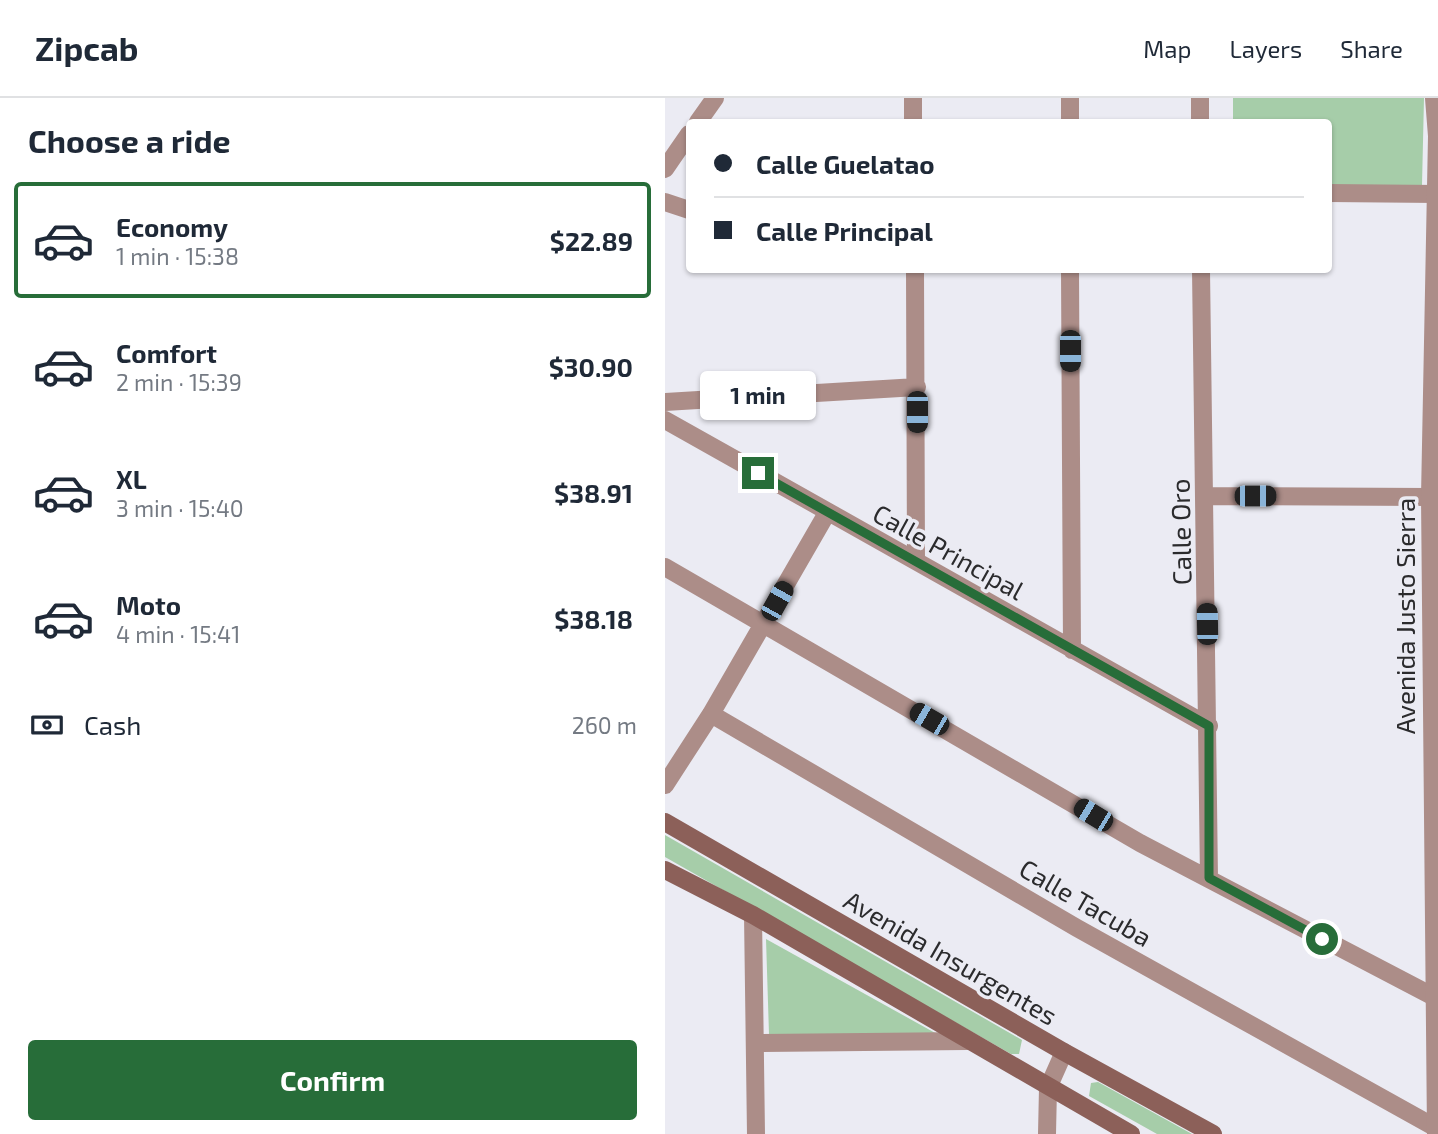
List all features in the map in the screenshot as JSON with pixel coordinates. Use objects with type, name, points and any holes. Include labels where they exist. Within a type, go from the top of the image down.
[{"type":"main road","name":"Avenida Insurgentes","points":[[665,822],[1213,1134]]},
{"type":"main road","points":[[665,870],[753,915],[1131,1134]]},
{"type":"street","points":[[700,119],[715,98]]},
{"type":"street","points":[[913,98],[913,119]]},
{"type":"street","points":[[1070,98],[1070,119]]},
{"type":"street","points":[[1200,98],[1200,119]]},
{"type":"street","name":"Avenida Justo Sierra","points":[[1434,98],[1437,136],[1430,497],[1435,682],[1436,1134]]},
{"type":"street","points":[[665,169],[686,138]]},
{"type":"street","points":[[1332,193],[1436,193]]},
{"type":"street","points":[[665,202],[686,209]]},
{"type":"street","points":[[915,273],[916,561]]},
{"type":"street","points":[[1070,273],[1072,650]]},
{"type":"street","name":"Calle Oro","points":[[1201,273],[1209,878]]},
{"type":"street","points":[[665,402],[917,387]]},
{"type":"street","name":"Calle Principal","points":[[665,420],[1209,726]]},
{"type":"street","points":[[1205,496],[1430,497]]},
{"type":"street","points":[[665,785],[711,714],[827,513]]},
{"type":"street","points":[[665,568],[1140,842],[1436,999]]},
{"type":"street","name":"Calle Tacuba","points":[[711,714],[1077,928],[1438,1129]]},
{"type":"street","points":[[753,915],[756,1134]]},
{"type":"street","points":[[755,1043],[967,1041]]},
{"type":"street","points":[[1047,1134],[1048,1088],[1065,1052]]},
{"type":"green space","points":[[1233,98],[1424,98],[1422,185],[1332,187],[1332,119],[1233,119]]},
{"type":"green space","points":[[665,835],[1022,1040],[1019,1054],[1011,1054],[665,857]]},
{"type":"green space","points":[[766,939],[937,1034],[769,1034]]},
{"type":"green space","points":[[1098,1082],[1192,1134],[1157,1134],[1089,1096],[1091,1083]]},
{"type":"route","points":[[758,473],[1209,726],[1209,878],[1322,939]]}]
